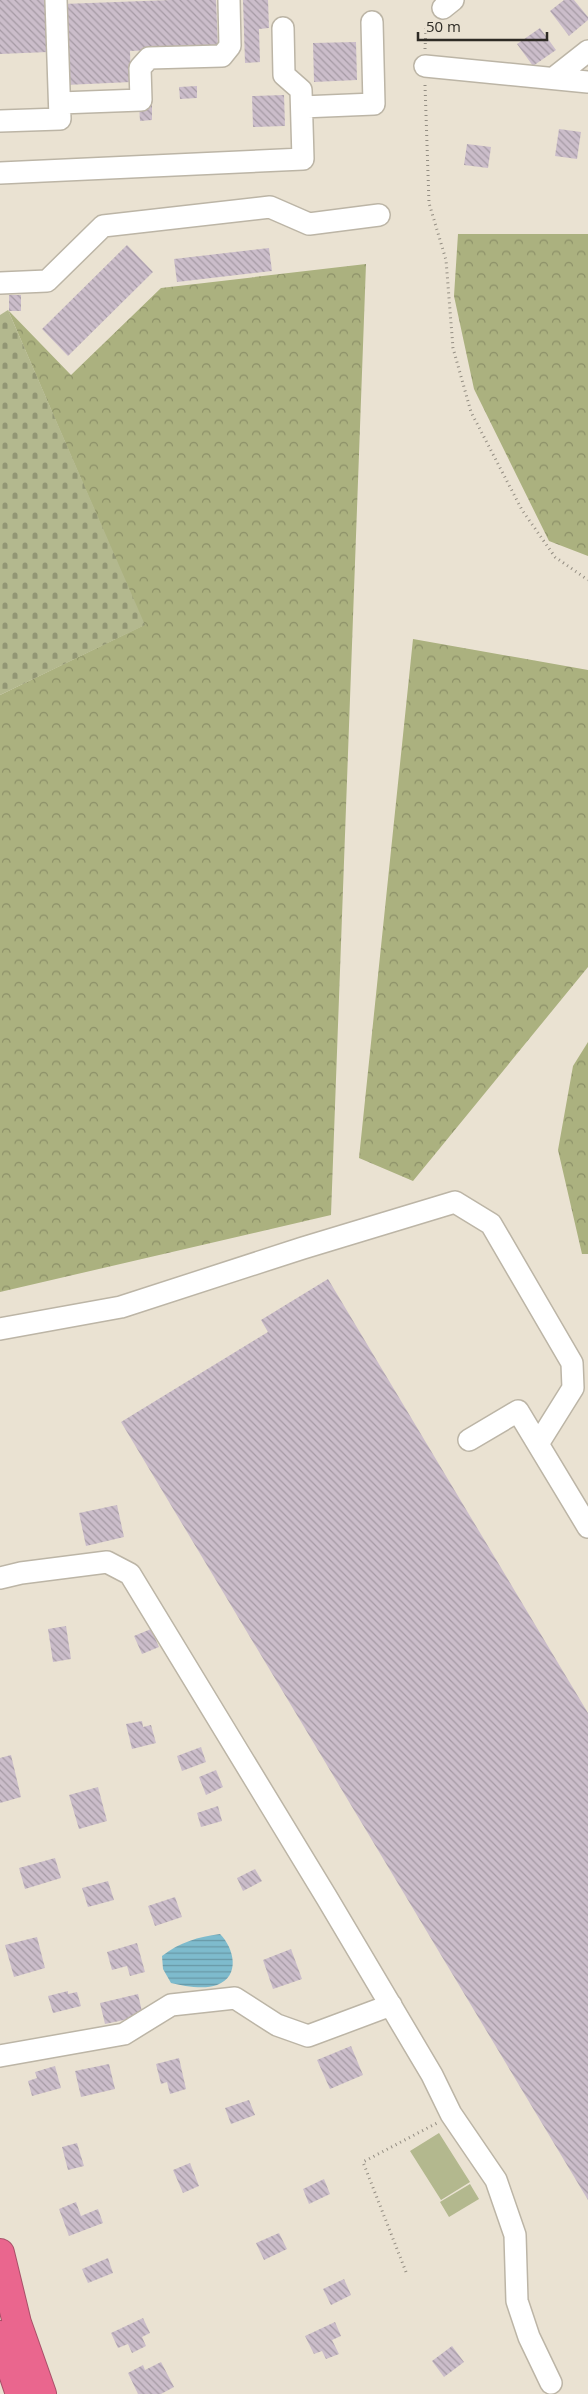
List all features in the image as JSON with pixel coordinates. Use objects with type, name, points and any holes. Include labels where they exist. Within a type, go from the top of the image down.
[{"type":"highway","points":[[0,2253],[17,2323],[42,2394]]},
{"type":"highway","points":[[0,2335],[20,2394]]},
{"type":"lane","points":[[0,121],[60,119],[56,0]]},
{"type":"lane","points":[[60,103],[141,100],[140,68],[149,58],[222,56],[230,46],[228,0]]},
{"type":"lane","points":[[302,107],[374,104],[372,22]]},
{"type":"lane","points":[[0,173],[303,159],[301,90],[284,75],[283,28]]},
{"type":"lane","points":[[555,77],[588,51]]},
{"type":"lane","points":[[425,66],[555,77],[588,82]]},
{"type":"lane","points":[[0,282],[47,281],[103,226],[270,207],[309,224],[379,215]]},
{"type":"lane","points":[[0,1329],[121,1307],[303,1248],[455,1202],[492,1224],[572,1363],[573,1388],[538,1444]]},
{"type":"lane","points":[[469,1440],[518,1412],[588,1527]]},
{"type":"lane","points":[[0,1578],[21,1573],[107,1562],[130,1574],[391,2005],[432,2075],[451,2114],[496,2180],[515,2235],[517,2301],[529,2338],[551,2383]]},
{"type":"lane","points":[[0,2056],[124,2034],[171,2005],[235,1998],[277,2025],[308,2036],[391,2005]]},
{"type":"path","points":[[446,3],[426,29],[425,66],[429,203],[446,260],[453,348],[471,412],[522,510],[555,557],[588,580]]},
{"type":"path","points":[[406,2272],[363,2162],[451,2114]]},
{"type":"green space","points":[[458,234],[588,234],[588,556],[549,541],[474,389],[454,296]]},
{"type":"green space","points":[[366,264],[331,1215],[0,1292],[0,695],[144,625],[8,310],[71,375],[161,288]]},
{"type":"green space","points":[[8,310],[145,625],[0,695],[0,315]]},
{"type":"green space","points":[[413,639],[588,670],[588,967],[413,1181],[359,1158]]},
{"type":"green space","points":[[588,1042],[588,1254],[582,1254],[558,1150],[573,1066]]},
{"type":"green space","points":[[439,2133],[470,2182],[441,2200],[410,2151]]},
{"type":"green space","points":[[470,2184],[479,2199],[449,2217],[440,2202]]},
{"type":"water","points":[[220,1934],[229,1947],[233,1961],[230,1975],[225,1981],[206,1987],[171,1983],[163,1969],[162,1956],[190,1941]]},
{"type":"building","points":[[0,0],[46,0],[48,52],[0,54]]},
{"type":"building","points":[[216,0],[218,48],[130,51],[131,82],[66,85],[63,4]]},
{"type":"building","points":[[243,0],[268,0],[269,28],[259,29],[260,62],[245,63]]},
{"type":"building","points":[[564,0],[574,0],[588,17],[588,20],[569,36],[550,11]]},
{"type":"building","points":[[540,28],[556,50],[533,66],[517,44]]},
{"type":"building","points":[[356,42],[357,80],[314,82],[313,43]]},
{"type":"building","points":[[197,86],[197,98],[180,99],[179,87]]},
{"type":"building","points":[[284,95],[285,126],[253,127],[252,96]]},
{"type":"building","points":[[139,105],[152,105],[152,120],[140,121]]},
{"type":"building","points":[[559,129],[581,132],[577,159],[555,156]]},
{"type":"building","points":[[467,144],[491,147],[488,168],[464,165]]},
{"type":"building","points":[[127,245],[153,272],[68,356],[42,329]]},
{"type":"building","points":[[269,248],[272,271],[177,282],[174,259]]},
{"type":"building","points":[[9,295],[21,295],[21,311],[9,311]]},
{"type":"building","points":[[328,1279],[588,1713],[588,2200],[121,1422],[268,1332],[261,1320]]},
{"type":"building","points":[[117,1505],[124,1537],[86,1546],[79,1513]]},
{"type":"building","points":[[66,1626],[71,1659],[53,1662],[48,1629]]},
{"type":"building","points":[[151,1629],[159,1647],[142,1654],[134,1636]]},
{"type":"building","points":[[142,1721],[143,1727],[151,1725],[156,1743],[132,1749],[126,1724]]},
{"type":"building","points":[[201,1747],[206,1762],[182,1771],[177,1756]]},
{"type":"building","points":[[11,1755],[21,1797],[0,1803],[0,1758]]},
{"type":"building","points":[[216,1770],[223,1787],[206,1795],[199,1777]]},
{"type":"building","points":[[98,1787],[107,1821],[79,1829],[69,1795]]},
{"type":"building","points":[[218,1806],[222,1821],[201,1827],[197,1813]]},
{"type":"building","points":[[55,1858],[61,1878],[25,1889],[19,1868]]},
{"type":"building","points":[[255,1869],[262,1881],[243,1891],[237,1878]]},
{"type":"building","points":[[108,1881],[114,1900],[88,1907],[82,1888]]},
{"type":"building","points":[[175,1897],[182,1917],[155,1926],[148,1906]]},
{"type":"building","points":[[37,1937],[45,1968],[14,1977],[5,1945]]},
{"type":"building","points":[[137,1943],[145,1972],[130,1976],[127,1966],[112,1970],[107,1952]]},
{"type":"building","points":[[291,1949],[302,1979],[273,1989],[263,1960]]},
{"type":"building","points":[[68,1991],[68,1994],[77,1992],[81,2006],[53,2013],[48,1996]]},
{"type":"building","points":[[138,1994],[143,2016],[105,2024],[100,2003]]},
{"type":"building","points":[[351,2046],[363,2075],[330,2089],[317,2060]]},
{"type":"building","points":[[179,2058],[186,2089],[170,2094],[167,2082],[161,2084],[156,2064]]},
{"type":"building","points":[[109,2064],[115,2089],[81,2097],[75,2071]]},
{"type":"building","points":[[55,2066],[61,2088],[32,2096],[28,2081],[37,2078],[35,2072]]},
{"type":"building","points":[[249,2100],[255,2115],[231,2124],[225,2108]]},
{"type":"building","points":[[77,2143],[84,2166],[68,2170],[62,2147]]},
{"type":"building","points":[[190,2163],[199,2186],[183,2193],[173,2170]]},
{"type":"building","points":[[324,2179],[330,2194],[309,2204],[303,2189]]},
{"type":"building","points":[[76,2202],[81,2216],[98,2209],[103,2223],[69,2236],[59,2209]]},
{"type":"building","points":[[279,2233],[287,2249],[264,2260],[256,2243]]},
{"type":"building","points":[[108,2258],[113,2273],[88,2283],[82,2269]]},
{"type":"building","points":[[344,2279],[351,2295],[331,2305],[323,2289]]},
{"type":"building","points":[[143,2318],[150,2333],[142,2337],[146,2346],[132,2353],[128,2344],[118,2348],[111,2333]]},
{"type":"building","points":[[335,2322],[341,2336],[332,2340],[339,2354],[326,2359],[322,2351],[314,2354],[305,2336]]},
{"type":"building","points":[[452,2346],[464,2362],[444,2377],[432,2361]]},
{"type":"building","points":[[161,2362],[174,2387],[161,2394],[138,2394],[128,2373],[143,2365],[145,2370]]}]
